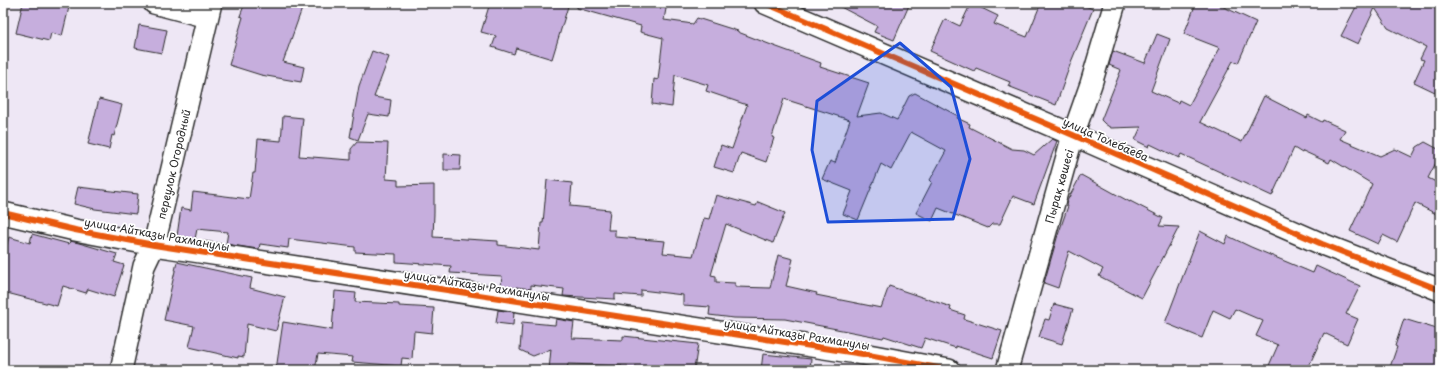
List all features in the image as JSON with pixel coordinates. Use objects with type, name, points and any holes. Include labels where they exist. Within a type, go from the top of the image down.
[{"type":"street","points":[[154,3],[209,10]]},
{"type":"street","name":"улица Толебаева","points":[[765,3],[1322,244],[1440,290]]},
{"type":"street","name":"Пырақ көшесі","points":[[1006,370],[1073,135],[1091,84],[1115,3]]},
{"type":"street","name":"переулок Огородный","points":[[120,370],[144,266],[154,245],[209,10]]},
{"type":"street","name":"улица Айтказы Рахманулы","points":[[3,213],[75,230],[154,245],[863,354],[949,370]]},
{"type":"highlighted area","points":[[900,43],[951,87],[970,159],[953,219],[828,222],[812,150],[817,101]]},
{"type":"building","points":[[23,3],[70,3],[62,36],[51,33],[49,41],[16,33]]},
{"type":"building","points":[[245,3],[304,3],[283,62],[304,67],[301,82],[261,75],[229,65],[243,17],[240,16]]},
{"type":"building","points":[[490,3],[569,3],[552,59],[516,48],[514,54],[492,47],[496,36],[481,32]]},
{"type":"building","points":[[577,3],[667,3],[664,20],[693,24],[697,18],[738,31],[821,63],[820,67],[869,83],[857,116],[881,113],[897,120],[909,96],[915,93],[958,116],[957,118],[970,124],[969,127],[1012,149],[1024,150],[1034,155],[1052,139],[1057,141],[1034,204],[1013,196],[1000,224],[992,224],[988,228],[938,208],[932,221],[916,213],[932,182],[930,180],[946,151],[911,132],[891,170],[881,164],[858,220],[843,214],[852,191],[822,179],[830,161],[835,163],[850,120],[784,99],[766,162],[741,153],[734,173],[714,167],[721,145],[732,149],[747,105],[706,91],[708,85],[675,75],[672,107],[652,104],[654,79],[658,80],[663,38],[640,32],[641,26],[577,8]]},
{"type":"building","points":[[833,3],[910,3],[894,40],[874,32],[877,26]]},
{"type":"building","points":[[971,3],[998,16],[994,24],[1027,37],[1041,3],[1078,3],[1093,9],[1071,62],[1056,105],[1008,86],[1010,82],[976,68],[974,71],[930,51],[945,19],[960,26]]},
{"type":"building","points":[[1196,3],[1215,3],[1256,22],[1238,63],[1233,61],[1200,122],[1242,142],[1264,96],[1307,118],[1308,115],[1322,122],[1323,120],[1345,130],[1340,139],[1380,156],[1395,149],[1412,157],[1417,147],[1425,142],[1440,150],[1440,155],[1428,178],[1440,184],[1440,216],[1415,203],[1397,242],[1383,235],[1378,244],[1350,231],[1372,184],[1331,159],[1329,163],[1303,151],[1302,153],[1294,148],[1272,196],[1181,154],[1179,158],[1150,144],[1149,147],[1135,140],[1141,127],[1111,128],[1105,124],[1101,120],[1121,70],[1109,65],[1113,51],[1145,63],[1157,34],[1170,39],[1151,91],[1178,103],[1179,100],[1189,105],[1220,48],[1184,34]]},
{"type":"building","points":[[1358,3],[1427,3],[1440,9],[1440,81],[1435,92],[1414,82],[1424,60],[1420,59],[1426,47],[1388,28],[1375,8],[1358,44],[1341,36]]},
{"type":"building","points":[[139,25],[167,30],[162,53],[135,48]]},
{"type":"building","points":[[372,51],[389,57],[374,97],[391,100],[389,117],[368,114],[358,140],[350,137],[359,86]]},
{"type":"building","points":[[99,99],[122,105],[109,149],[88,144]]},
{"type":"building","points":[[283,116],[303,118],[299,156],[351,160],[351,149],[357,142],[388,143],[386,179],[398,180],[398,186],[434,185],[433,237],[498,241],[498,245],[539,250],[547,180],[572,183],[570,206],[610,210],[608,230],[615,230],[615,237],[665,241],[663,253],[693,256],[704,218],[709,219],[716,195],[756,206],[758,202],[785,213],[773,243],[726,224],[711,275],[716,276],[716,282],[735,283],[735,287],[770,288],[778,255],[793,259],[786,286],[817,293],[816,295],[881,308],[889,286],[951,307],[950,310],[965,315],[964,319],[1002,331],[993,358],[925,338],[921,348],[884,336],[883,338],[785,319],[734,318],[709,315],[710,307],[683,305],[683,295],[641,290],[641,296],[615,294],[615,299],[563,296],[564,289],[531,285],[531,289],[501,286],[502,276],[450,273],[451,266],[396,262],[396,254],[355,252],[355,247],[289,239],[288,248],[260,244],[259,249],[226,244],[228,232],[197,229],[195,239],[177,236],[181,208],[191,210],[193,192],[249,199],[253,173],[255,173],[258,139],[281,141]]},
{"type":"building","points":[[444,154],[461,155],[460,170],[444,170]]},
{"type":"building","points":[[1081,175],[1163,218],[1159,226],[1179,227],[1142,298],[1099,276],[1103,269],[1069,251],[1058,288],[1044,283],[1068,206],[1066,205],[1067,201]]},
{"type":"building","points":[[78,187],[138,194],[136,214],[95,209],[74,204]]},
{"type":"building","points":[[1200,231],[1225,244],[1228,236],[1313,273],[1316,266],[1360,286],[1346,314],[1358,319],[1347,344],[1324,333],[1307,370],[1267,370],[1278,345],[1256,336],[1263,321],[1235,309],[1230,318],[1213,310],[1202,338],[1165,323]]},
{"type":"building","points":[[32,234],[69,244],[70,241],[79,243],[117,254],[114,262],[124,265],[114,297],[88,289],[86,293],[63,286],[57,306],[3,292],[3,258],[9,237],[30,243]]},
{"type":"building","points":[[177,262],[252,278],[250,288],[285,297],[276,331],[247,324],[244,357],[238,356],[238,358],[189,347],[194,326],[164,320]]},
{"type":"building","points":[[335,291],[356,293],[355,302],[399,304],[399,306],[434,308],[432,333],[414,331],[412,359],[402,358],[401,366],[352,362],[353,357],[318,354],[315,370],[276,370],[283,322],[332,330]]},
{"type":"building","points":[[1054,304],[1073,309],[1062,344],[1039,337],[1045,319],[1049,320]]},
{"type":"building","points":[[498,310],[514,312],[513,325],[496,323]]},
{"type":"building","points":[[556,319],[574,322],[572,338],[623,340],[623,336],[698,344],[694,370],[647,370],[647,368],[622,366],[568,364],[567,370],[549,370],[551,349],[533,356],[520,350],[522,322],[555,325]]},
{"type":"building","points":[[1404,319],[1440,330],[1440,370],[1389,370]]},
{"type":"building","points":[[763,354],[811,359],[810,370],[761,370]]},
{"type":"cycle path","points":[[765,3],[1322,244],[1440,290]]},
{"type":"cycle path","points":[[3,213],[75,230],[154,245],[863,354],[949,370]]}]
